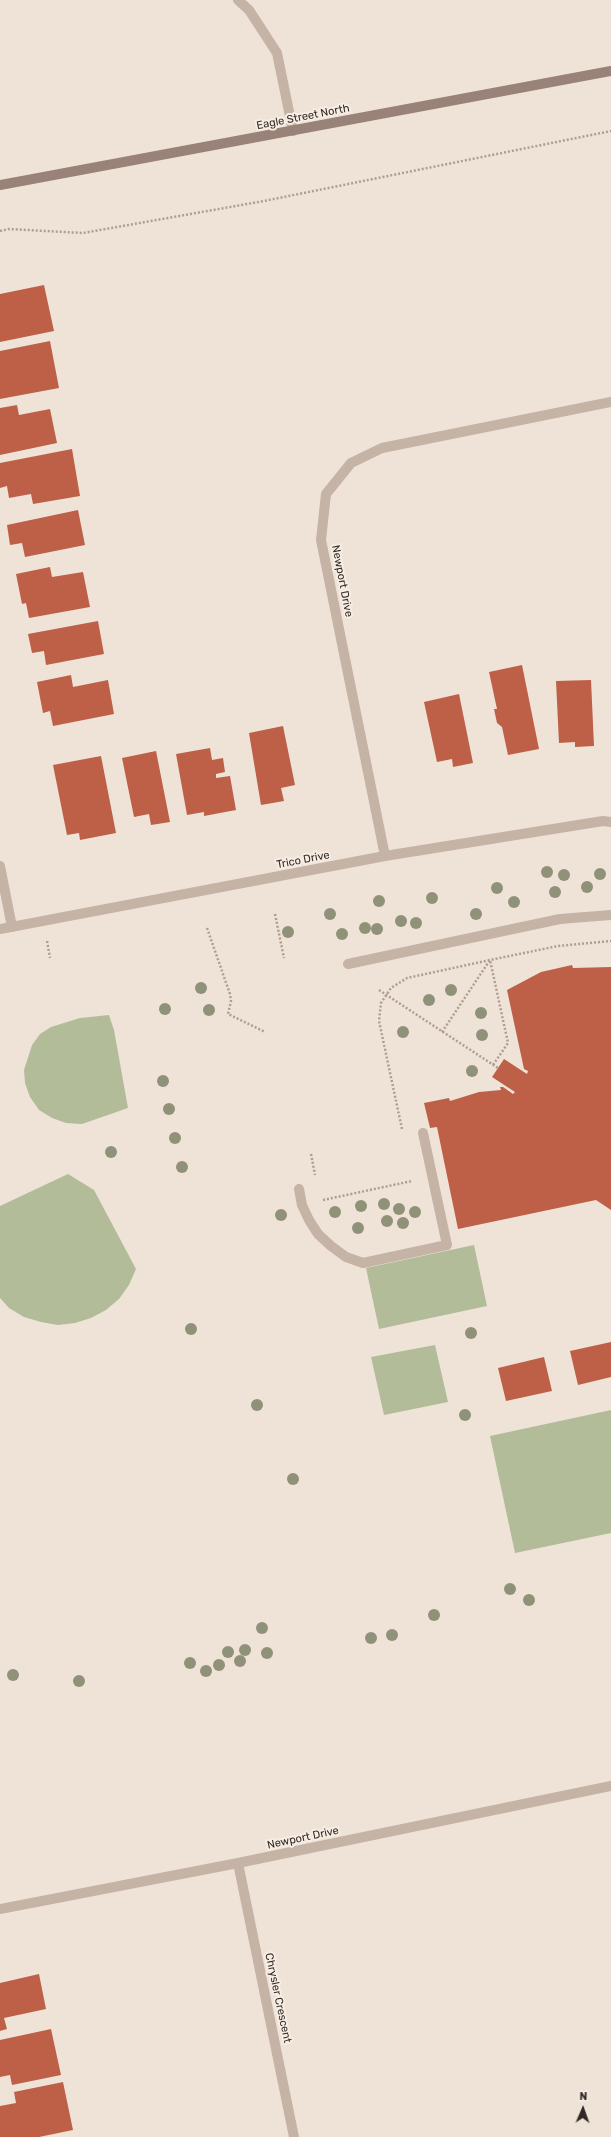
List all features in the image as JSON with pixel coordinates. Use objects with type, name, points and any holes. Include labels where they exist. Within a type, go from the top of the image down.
[{"type":"main road","name":"Eagle Street North","points":[[0,185],[611,70]]},
{"type":"street","points":[[238,0],[249,10],[277,53],[293,131]]},
{"type":"street","name":"Newport Drive","points":[[385,856],[321,540],[326,494],[351,463],[382,448],[611,402]]},
{"type":"street","name":"Trico Drive","points":[[0,930],[385,856],[603,821],[611,822]]},
{"type":"street","points":[[0,866],[12,927]]},
{"type":"street","points":[[348,964],[560,919],[611,915]]},
{"type":"street","points":[[299,1189],[302,1205],[318,1234],[346,1257],[363,1263],[447,1245],[423,1133]]},
{"type":"street","name":"Newport Drive","points":[[0,1908],[238,1863],[611,1786]]},
{"type":"street","name":"Chrysler Crescent","points":[[238,1863],[294,2137]]},
{"type":"path","points":[[0,231],[9,229],[83,233],[264,201],[611,131]]},
{"type":"path","points":[[275,914],[284,958]]},
{"type":"path","points":[[207,928],[230,994],[231,1001],[228,1014],[265,1032]]},
{"type":"path","points":[[47,941],[50,958]]},
{"type":"path","points":[[404,1135],[379,1021],[381,1003],[391,988],[407,978],[490,960],[558,946],[611,941]]},
{"type":"path","points":[[442,1032],[490,960]]},
{"type":"path","points":[[490,960],[508,1043],[493,1065]]},
{"type":"path","points":[[379,990],[498,1068]]},
{"type":"path","points":[[311,1154],[316,1180]]},
{"type":"path","points":[[319,1194],[321,1200],[413,1181],[412,1174]]},
{"type":"green space","points":[[109,1015],[114,1030],[128,1108],[82,1124],[66,1123],[52,1118],[39,1110],[30,1097],[25,1083],[24,1070],[32,1045],[40,1034],[51,1027],[80,1018]]},
{"type":"green space","points":[[68,1174],[94,1190],[136,1269],[129,1285],[119,1299],[106,1310],[91,1318],[75,1323],[58,1325],[24,1317],[9,1308],[0,1298],[0,1206]]},
{"type":"green space","points":[[474,1245],[487,1306],[379,1329],[366,1268]]},
{"type":"green space","points":[[435,1345],[448,1402],[384,1415],[371,1357]]},
{"type":"green space","points":[[611,1410],[611,1533],[515,1553],[490,1436]]},
{"type":"building","points":[[44,285],[54,331],[0,342],[0,294]]},
{"type":"building","points":[[50,341],[59,388],[0,399],[0,351]]},
{"type":"building","points":[[17,405],[19,415],[50,409],[57,443],[0,455],[0,408]]},
{"type":"building","points":[[72,449],[80,496],[33,504],[31,494],[9,498],[7,486],[0,488],[0,463]]},
{"type":"building","points":[[78,510],[85,545],[25,557],[22,543],[10,545],[7,525]]},
{"type":"building","points":[[50,567],[52,577],[83,572],[90,607],[29,618],[26,603],[22,604],[16,574]]},
{"type":"building","points":[[98,621],[104,654],[46,665],[44,651],[32,653],[28,634]]},
{"type":"building","points":[[522,665],[539,749],[508,755],[502,727],[497,723],[494,709],[497,709],[489,672]]},
{"type":"building","points":[[71,675],[73,687],[108,680],[114,714],[53,726],[50,711],[43,713],[37,682]]},
{"type":"building","points":[[591,680],[594,746],[575,747],[575,742],[559,743],[556,681]]},
{"type":"building","points":[[459,694],[473,763],[453,767],[452,759],[437,762],[424,702]]},
{"type":"building","points":[[283,726],[295,785],[281,788],[284,801],[261,805],[249,733]]},
{"type":"building","points":[[210,748],[212,760],[223,758],[225,772],[216,774],[216,778],[230,776],[236,810],[204,816],[204,812],[187,815],[176,754]]},
{"type":"building","points":[[156,751],[170,822],[151,825],[149,814],[134,817],[122,758]]},
{"type":"building","points":[[101,756],[116,833],[80,840],[79,833],[67,835],[53,765]]},
{"type":"building","points":[[572,965],[573,968],[611,967],[611,1210],[596,1200],[458,1229],[437,1127],[430,1128],[424,1103],[449,1098],[450,1101],[479,1092],[501,1090],[500,1087],[503,1087],[513,1094],[515,1092],[492,1077],[504,1059],[527,1074],[528,1071],[524,1069],[507,990],[541,972]]},
{"type":"building","points":[[611,1342],[611,1377],[578,1385],[570,1351]]},
{"type":"building","points":[[544,1357],[552,1391],[506,1401],[498,1368]]},
{"type":"building","points":[[39,1974],[46,2009],[4,2018],[7,2029],[0,2031],[0,1983]]},
{"type":"building","points":[[51,2029],[61,2075],[12,2085],[10,2075],[0,2077],[0,2040]]},
{"type":"building","points":[[63,2082],[73,2130],[39,2137],[0,2137],[0,2106],[16,2103],[14,2092]]}]
